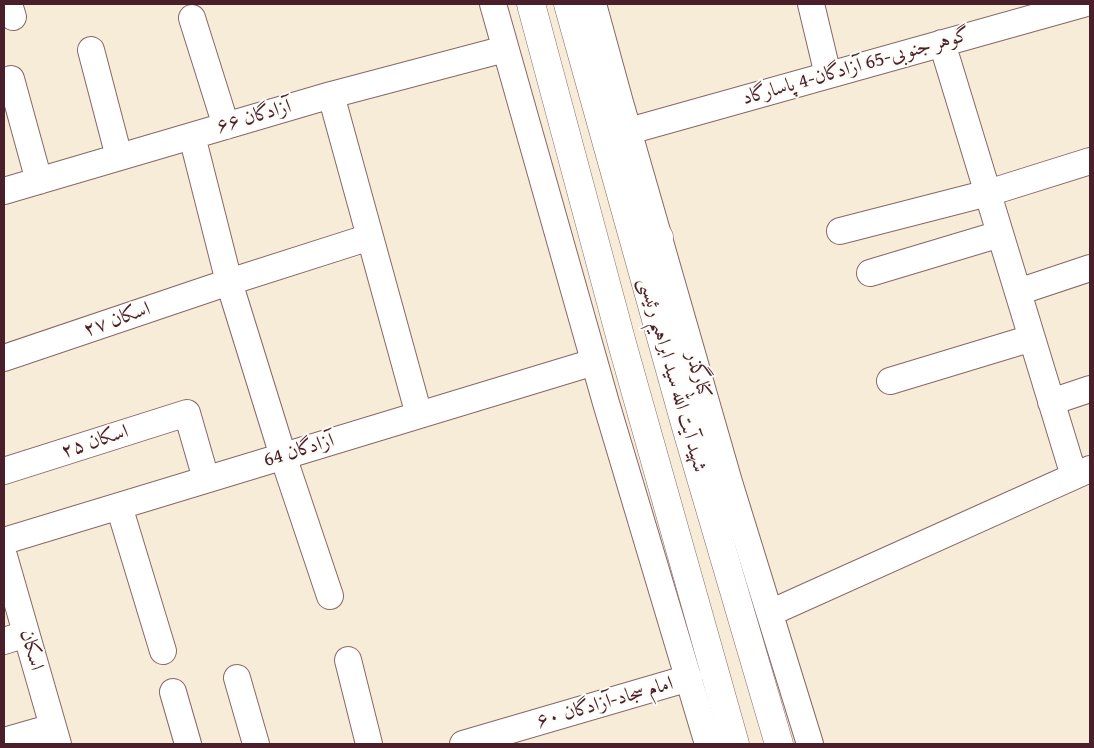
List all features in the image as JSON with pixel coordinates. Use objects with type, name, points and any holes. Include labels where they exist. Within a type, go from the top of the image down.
[{"type":"main road","name":"شهید آیت الله سید ابراهیم رئیسی","points":[[531,4],[621,337],[735,744]]},
{"type":"main road","name":"شهید آیت الله سید ابراهیم رئیسی","points":[[568,4],[647,241],[686,427],[779,744]]},
{"type":"street","points":[[493,4],[594,362],[708,744]]},
{"type":"street","name":"کنارگذر","points":[[593,4],[629,131],[647,241],[729,482],[810,744]]},
{"type":"street","points":[[811,4],[828,75]]},
{"type":"street","name":"گوهر جنوبی-65 آزادگان-4 پاسارگاد","points":[[629,131],[1082,4]]},
{"type":"street","points":[[192,18],[226,126]]},
{"type":"street","points":[[770,614],[1082,472],[1051,402],[942,43]]},
{"type":"street","name":"آزادگان ۶۶","points":[[4,191],[331,95],[505,48]]},
{"type":"street","points":[[91,50],[119,157]]},
{"type":"street","points":[[11,79],[39,181]]},
{"type":"street","points":[[331,95],[419,415]]},
{"type":"street","points":[[192,136],[230,282],[283,456],[330,596]]},
{"type":"street","points":[[840,231],[988,193],[1090,161]]},
{"type":"street","points":[[870,273],[1000,234]]},
{"type":"street","name":"اسکان ۲۷","points":[[4,358],[370,237]]},
{"type":"street","points":[[1018,292],[1090,268]]},
{"type":"street","points":[[890,381],[1032,338]]},
{"type":"street","name":"آزادگان 64","points":[[4,541],[594,362]]},
{"type":"street","points":[[1051,402],[1090,389]]},
{"type":"street","name":"اسکان ۲۵","points":[[4,471],[187,413],[206,479]]},
{"type":"street","points":[[119,506],[163,652]]},
{"type":"street","name":"اسکان","points":[[4,556],[15,637],[55,736]]},
{"type":"street","points":[[348,660],[369,744]]},
{"type":"street","points":[[237,678],[256,744]]},
{"type":"street","name":"امام سجاد-آزادگان ۶۰","points":[[463,744],[688,678]]},
{"type":"street","points":[[172,692],[188,744]]},
{"type":"street","points":[[4,742],[55,736]]}]
